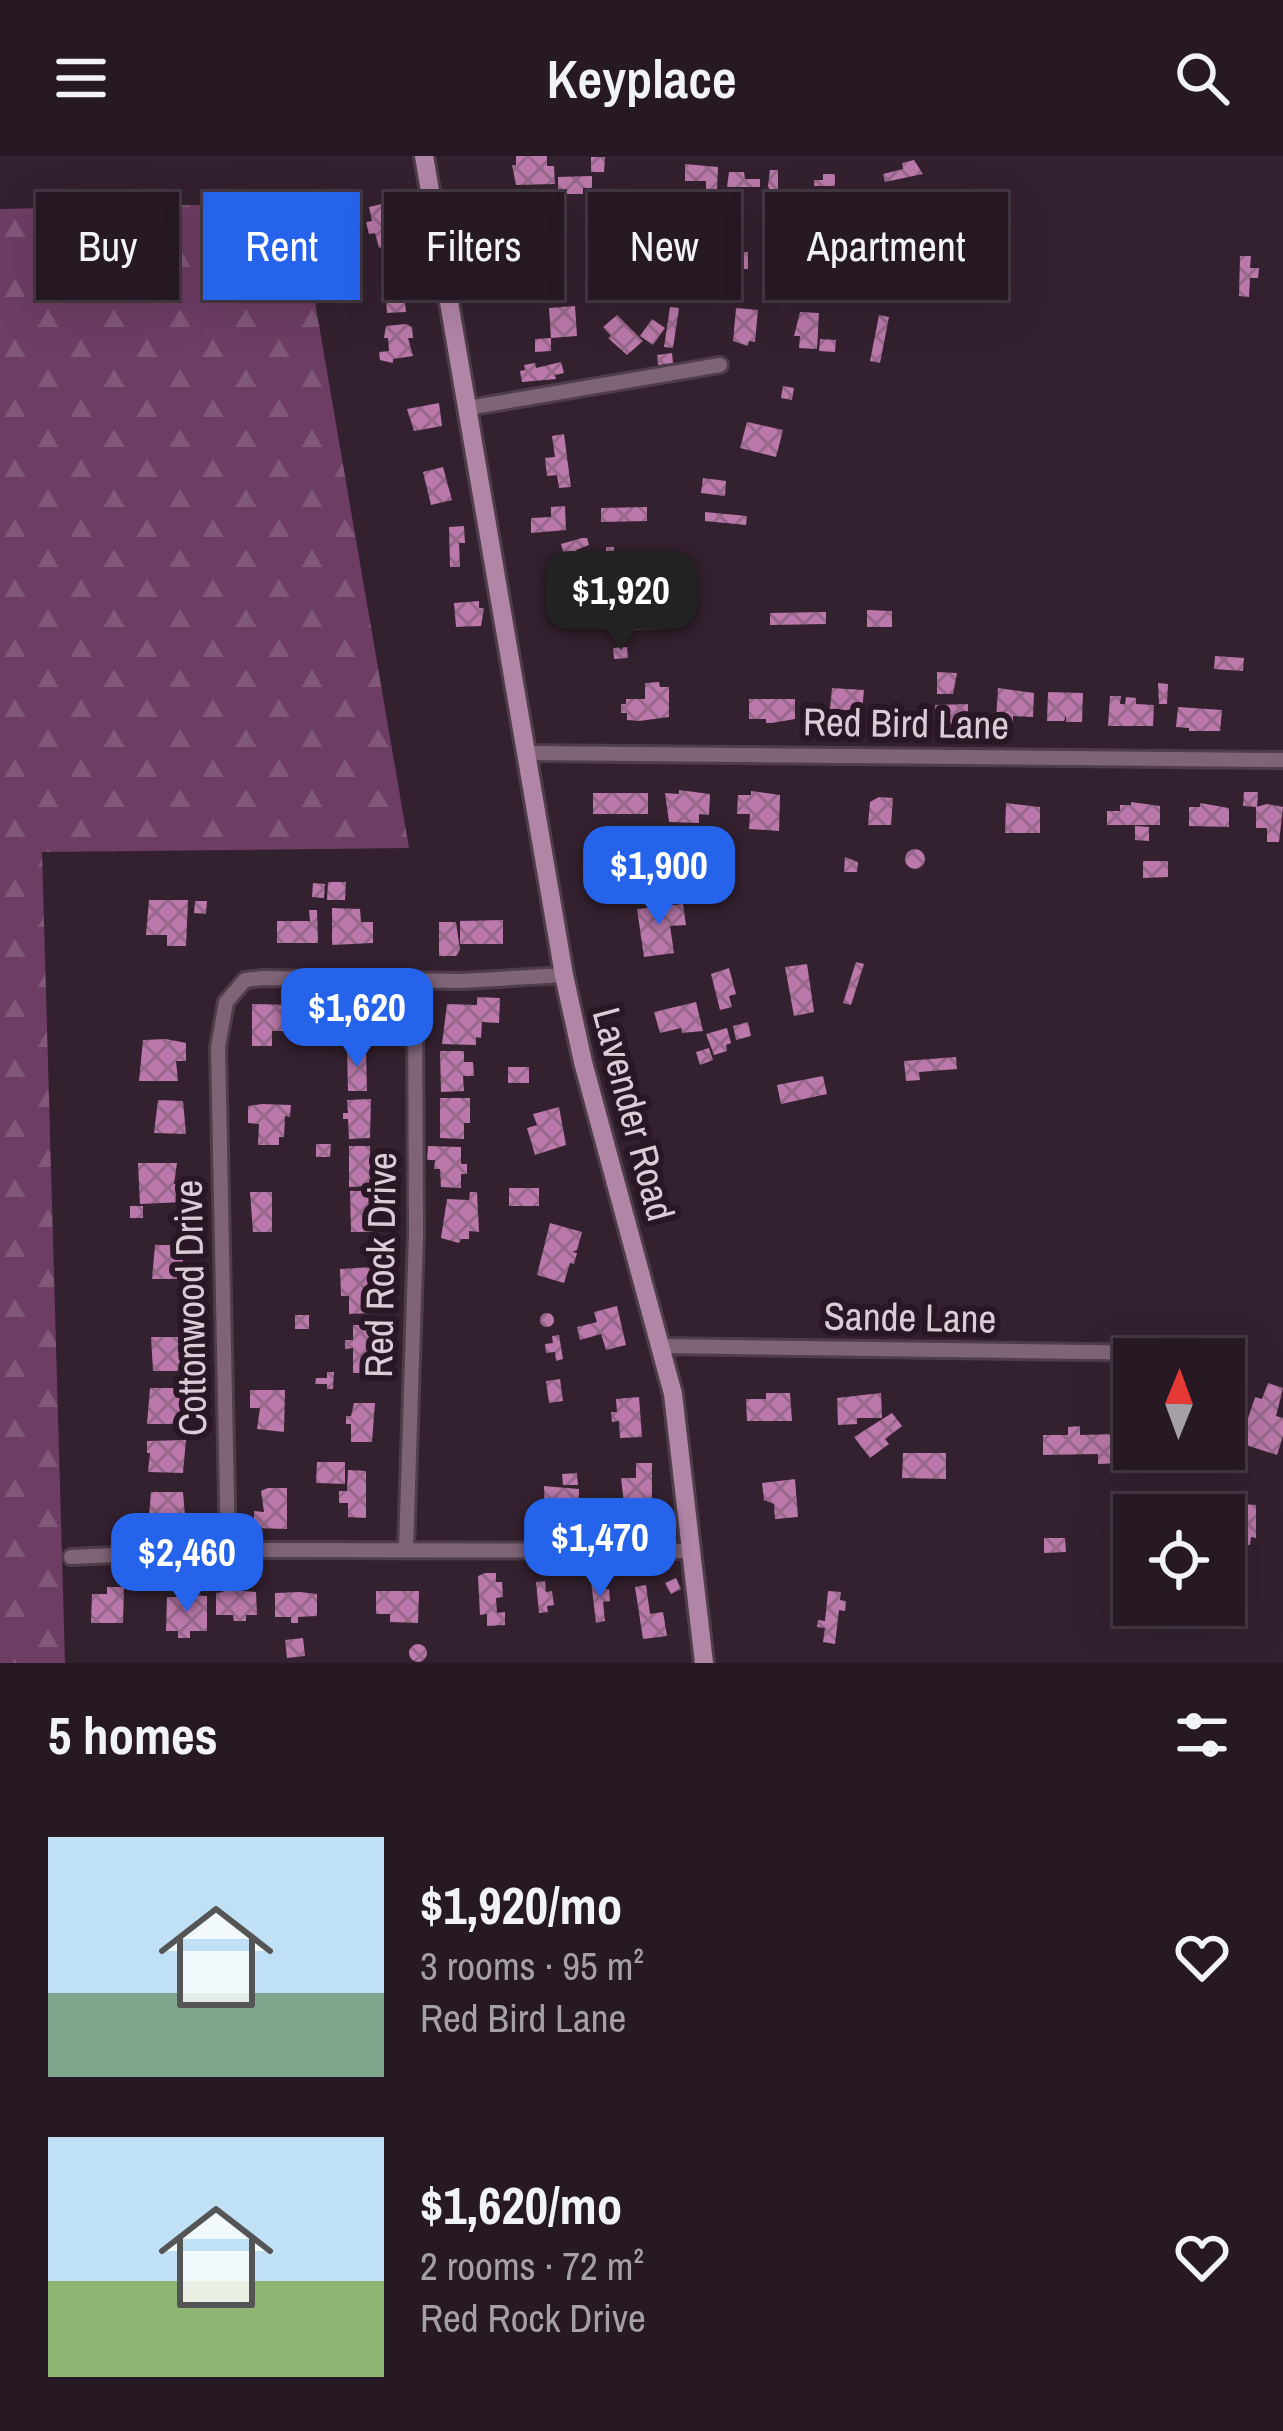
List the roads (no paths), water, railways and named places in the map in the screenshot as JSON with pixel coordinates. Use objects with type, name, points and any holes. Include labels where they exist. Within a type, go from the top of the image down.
[{"type":"street","name":"Lavender Road","points":[[424,156],[564,975],[662,1346],[679,1430],[704,1663]]},
{"type":"street","points":[[468,408],[720,365]]},
{"type":"street","name":"Red Bird Lane","points":[[528,753],[1283,760]]},
{"type":"street","points":[[415,981],[564,975]]},
{"type":"street","name":"Cottonwood Drive","points":[[228,1550],[221,1014],[245,980],[415,981]]},
{"type":"street","name":"Red Rock Drive","points":[[406,1550],[416,1234],[415,981]]},
{"type":"street","name":"Sande Lane","points":[[662,1346],[1113,1352]]},
{"type":"street","points":[[71,1557],[228,1550],[693,1551]]}]
